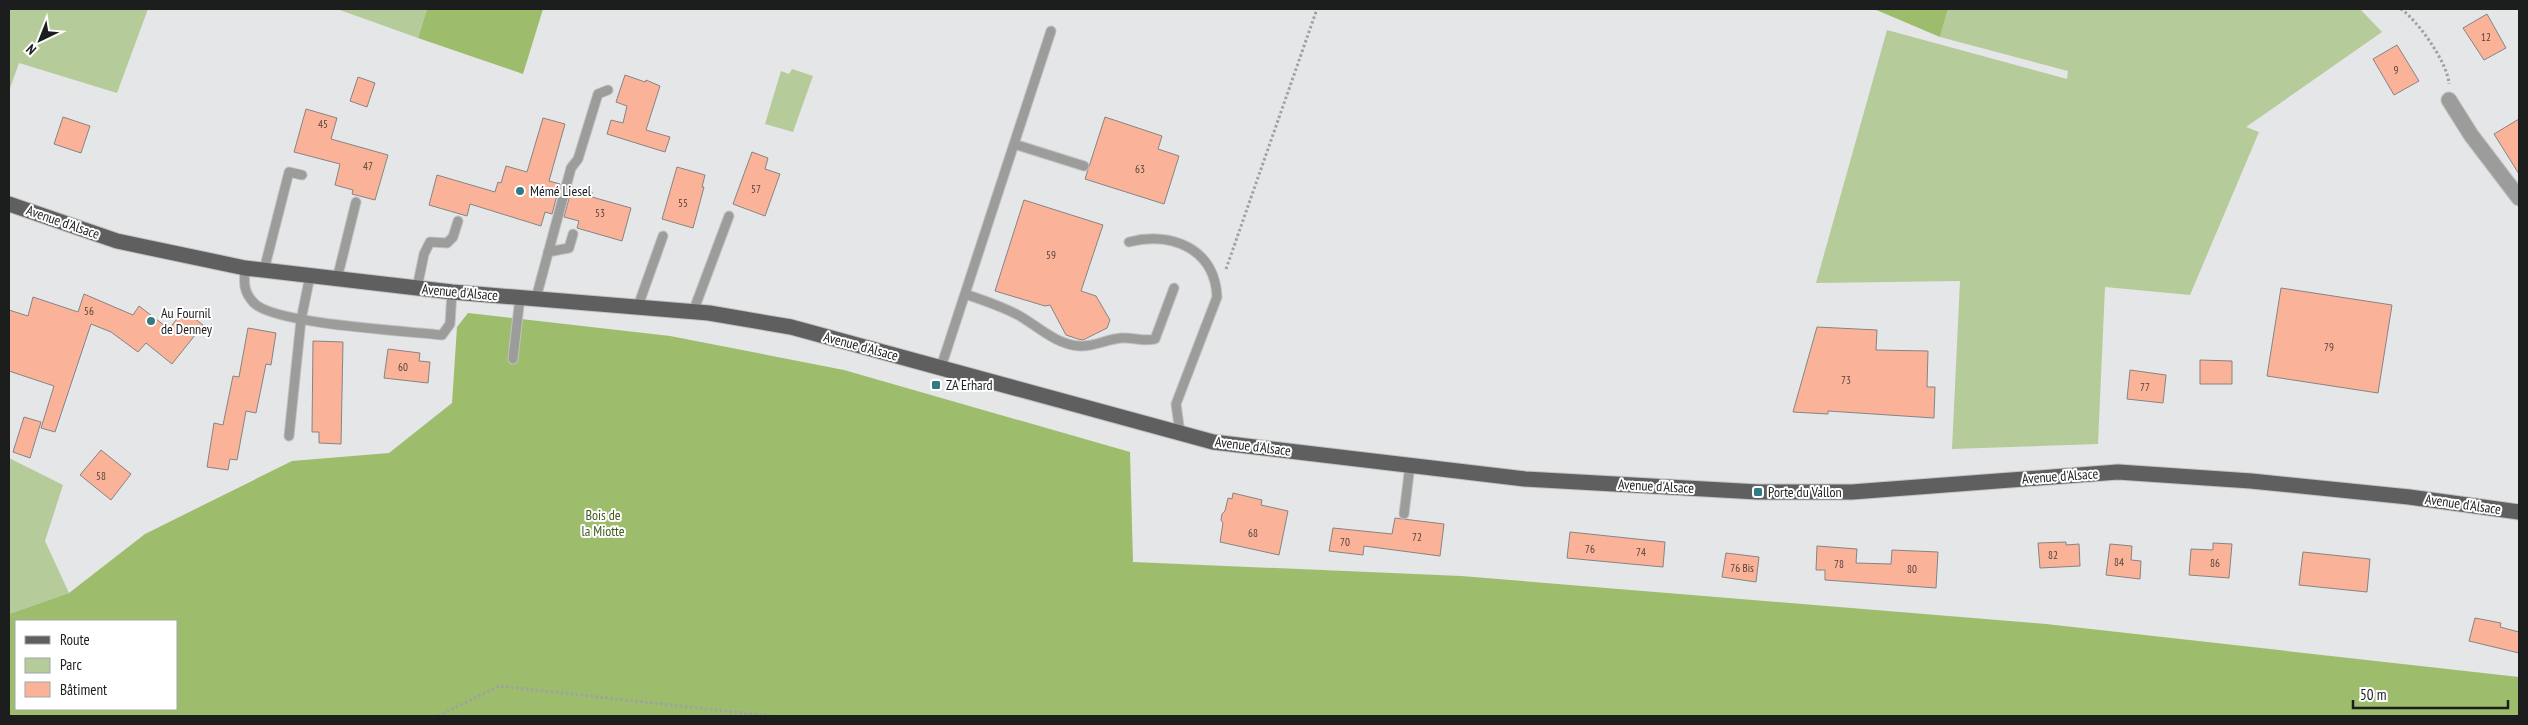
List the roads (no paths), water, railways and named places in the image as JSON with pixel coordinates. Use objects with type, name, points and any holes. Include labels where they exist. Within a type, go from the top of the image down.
[{"type":"main road","name":"Avenue d'Alsace","points":[[9,204],[117,241],[245,268],[452,292],[638,306],[693,312],[791,327],[1213,442],[1526,479],[1758,492],[1852,492],[2118,472],[2251,481],[2409,497],[2519,512]]},
{"type":"street","points":[[2450,100],[2471,135],[2519,198]]},
{"type":"lane","points":[[941,367],[1051,31]]},
{"type":"lane","points":[[536,298],[571,168],[578,159],[598,94],[608,90]]},
{"type":"lane","points":[[1014,144],[1084,166]]},
{"type":"lane","points":[[264,270],[289,172],[302,176]]},
{"type":"lane","points":[[338,279],[356,202]]},
{"type":"lane","points":[[693,312],[729,216]]},
{"type":"lane","points":[[416,288],[424,254],[430,242],[447,243],[453,237],[458,221]]},
{"type":"lane","points":[[548,252],[569,248],[573,234]]},
{"type":"lane","points":[[638,306],[664,236]]},
{"type":"lane","points":[[1129,242],[1147,237],[1174,241],[1193,248],[1208,264],[1216,284],[1217,297],[1176,404],[1180,433]]},
{"type":"lane","points":[[245,268],[244,287],[254,303],[268,313],[301,320],[442,335],[450,324],[452,292]]},
{"type":"lane","points":[[289,436],[301,320],[310,276]]},
{"type":"lane","points":[[965,294],[1020,316],[1041,331],[1079,346],[1099,344],[1118,338],[1134,338],[1148,341],[1155,339],[1174,288]]},
{"type":"lane","points":[[513,359],[520,297]]},
{"type":"lane","points":[[1404,514],[1410,465]]},
{"type":"place","name":"Mémé Liesel","points":[[520,191]]},
{"type":"place","name":"Au Fournil de Denney","points":[[151,321]]},
{"type":"place","name":"ZA Erhard","points":[[936,385]]},
{"type":"place","name":"Porte du Vallon","points":[[1758,492]]},
{"type":"park label","name":"Bois de la Miotte","points":[[603,524]]}]
